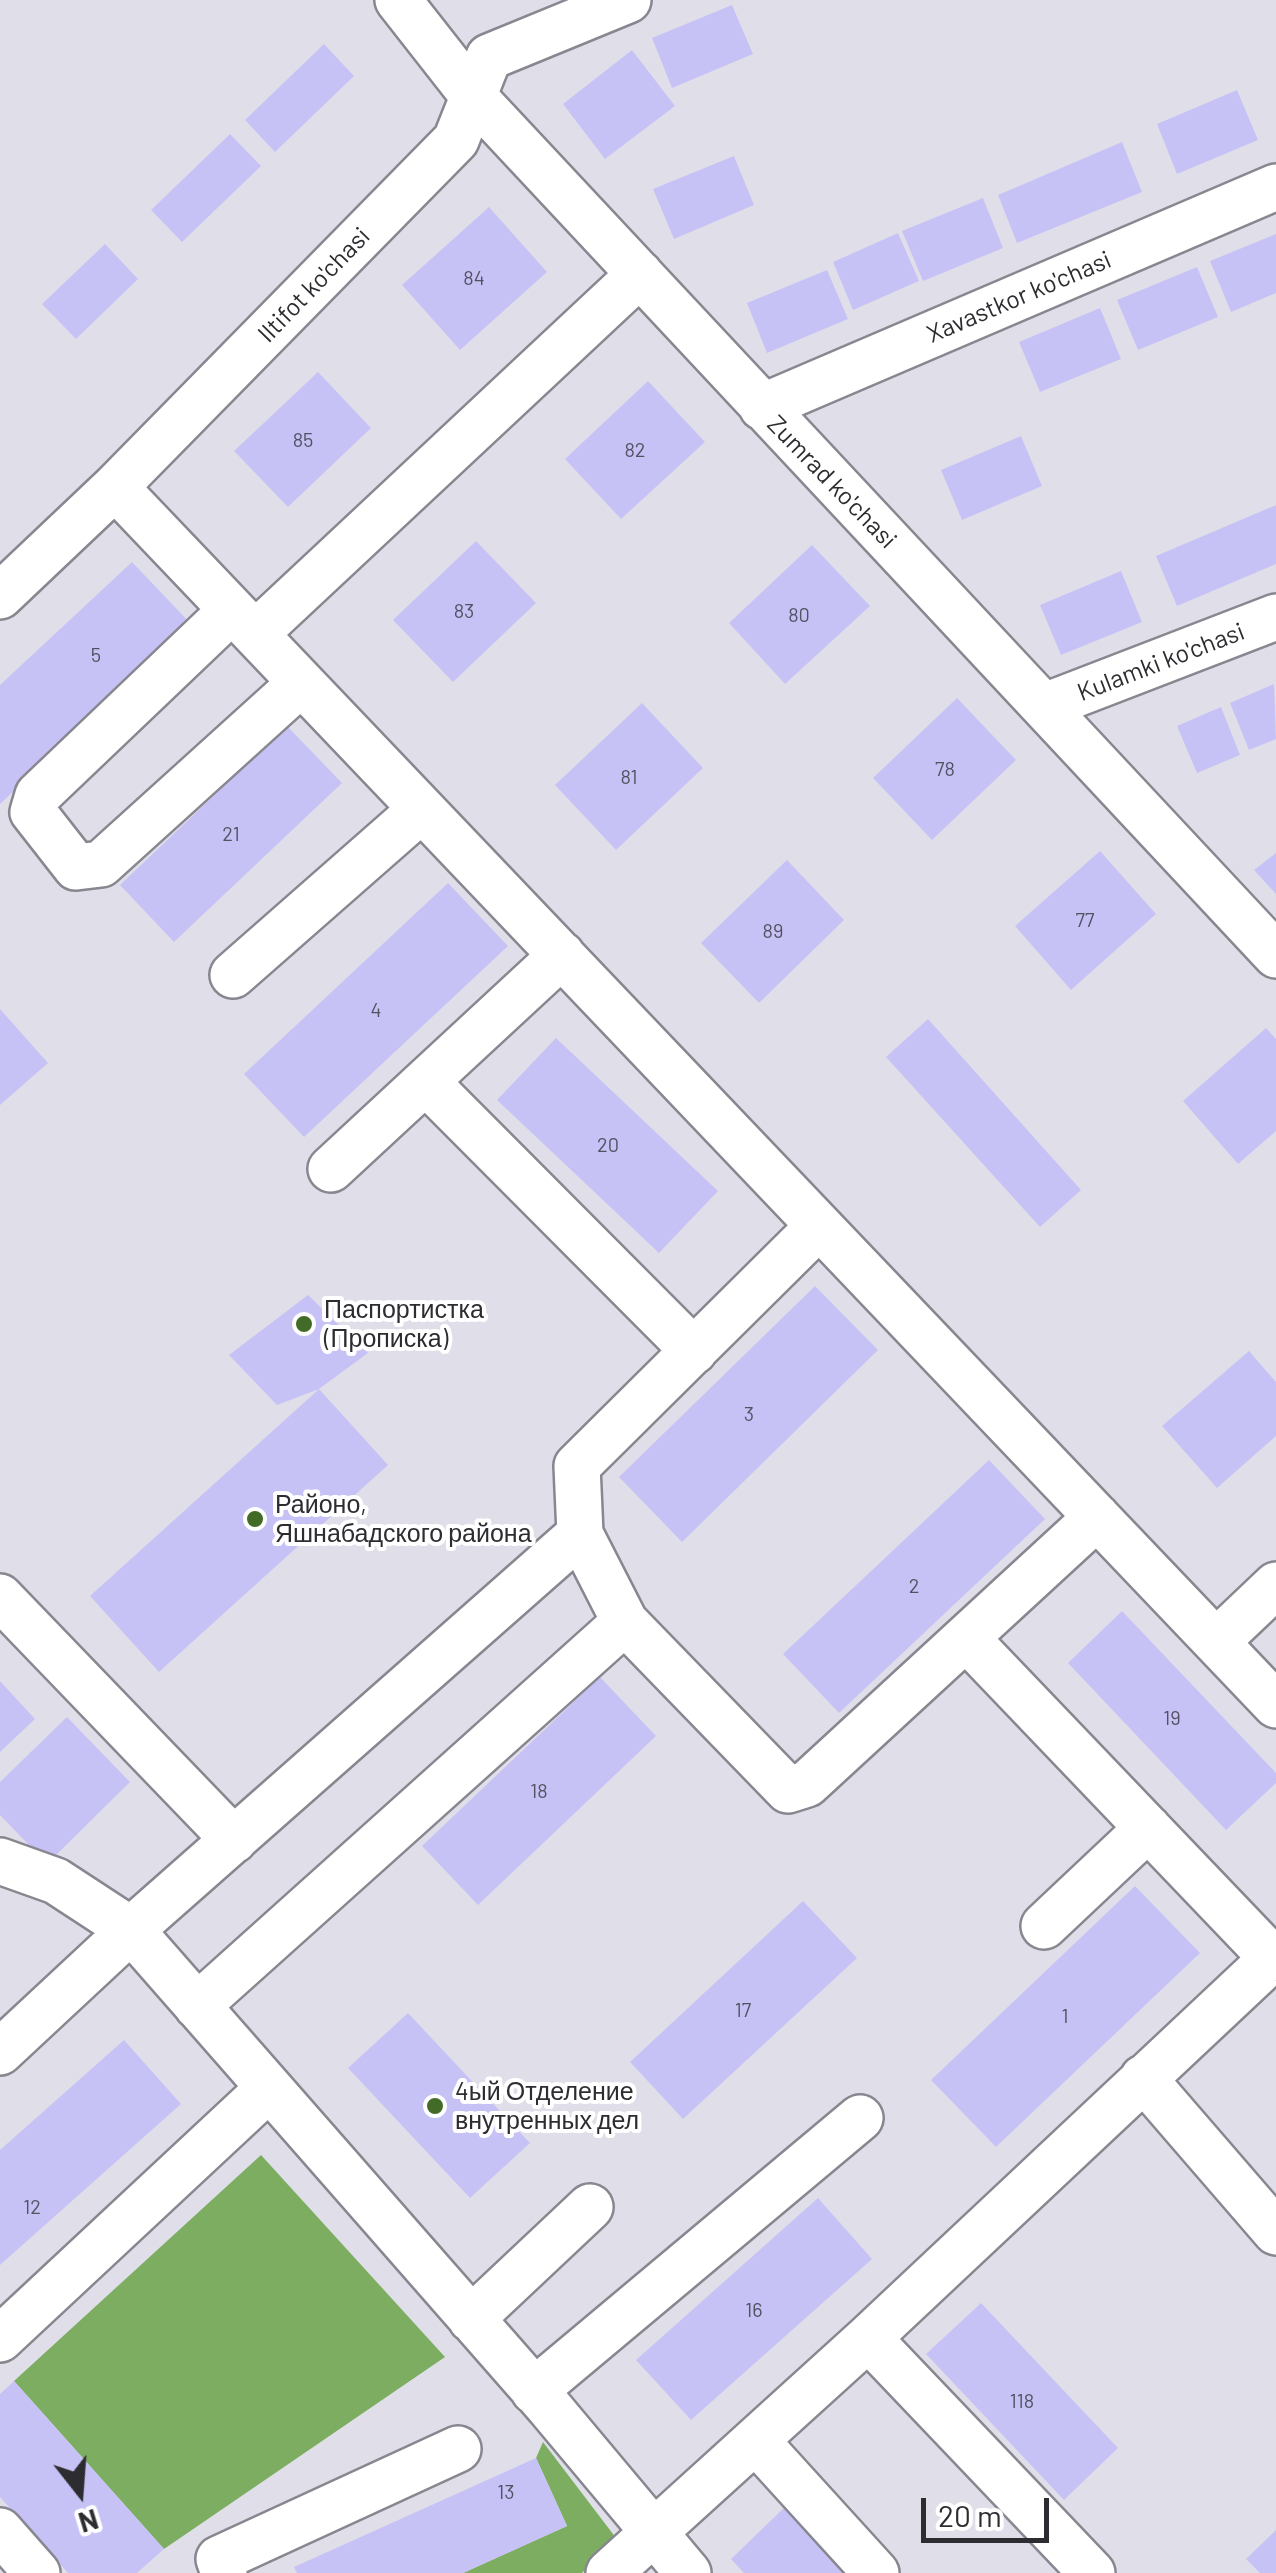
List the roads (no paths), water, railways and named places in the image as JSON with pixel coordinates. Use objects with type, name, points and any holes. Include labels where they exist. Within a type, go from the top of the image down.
[{"type":"street","name":"Zumrad ko'chasi","points":[[398,0],[474,97],[1276,954]]},
{"type":"street","name":"Iltifot ko'chasi","points":[[0,596],[115,488],[456,140],[489,57],[628,0]]},
{"type":"street","name":"Xavastkor ko'chasi","points":[[762,407],[1276,187]]},
{"type":"street","points":[[301,682],[101,864],[76,868],[33,812],[38,795],[244,622],[640,274]]},
{"type":"street","points":[[115,488],[1276,1705]]},
{"type":"street","name":"Kulamki ko'chasi","points":[[1046,706],[1276,617]]},
{"type":"street","points":[[232,974],[422,810]]},
{"type":"street","points":[[331,1169],[562,956]]},
{"type":"street","points":[[427,1083],[694,1351]]},
{"type":"street","points":[[819,1226],[578,1466],[580,1534],[625,1622],[788,1790],[807,1784],[1097,1517]]},
{"type":"street","points":[[0,2052],[131,1930],[580,1534]]},
{"type":"street","points":[[1216,1642],[1276,1585]]},
{"type":"street","points":[[0,1597],[234,1840]]},
{"type":"street","points":[[197,2006],[625,1622]]},
{"type":"street","points":[[609,2573],[868,2338],[1274,1957],[966,1638]]},
{"type":"street","points":[[1044,1926],[1148,1828]]},
{"type":"street","points":[[0,1862],[56,1880],[131,1930],[688,2573]]},
{"type":"street","points":[[1143,2078],[1276,2232]]},
{"type":"street","points":[[0,2339],[268,2089]]},
{"type":"street","points":[[534,2391],[860,2118]]},
{"type":"street","points":[[470,2319],[590,2207]]},
{"type":"street","points":[[868,2338],[1092,2573]]},
{"type":"street","points":[[756,2441],[876,2573]]},
{"type":"street","points":[[215,2568],[458,2449]]},
{"type":"street","points":[[0,2531],[37,2573]]},
{"type":"place","name":"Паспортистка (Прописка)","points":[[304,1324]]},
{"type":"place","name":"Районо, Яшнабадского района","points":[[255,1519]]},
{"type":"place","name":"4ый Отделение внутренных дел","points":[[435,2106]]}]
